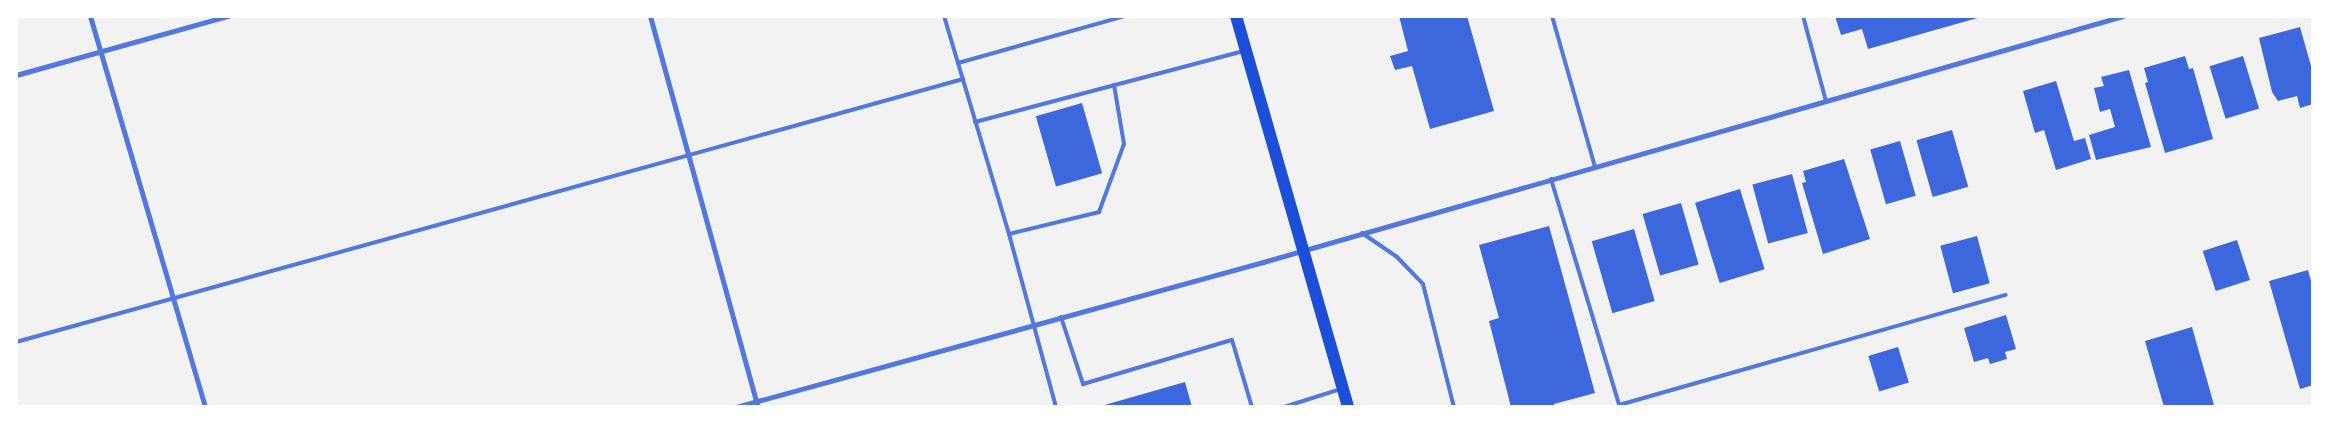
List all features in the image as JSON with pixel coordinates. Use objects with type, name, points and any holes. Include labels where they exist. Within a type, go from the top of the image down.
[{"type":"main road","points":[[1236,16],[1348,407]]},
{"type":"street","points":[[90,16],[205,407]]},
{"type":"street","points":[[16,74],[228,16]]},
{"type":"street","points":[[650,16],[757,404]]},
{"type":"street","points":[[736,407],[757,404],[1033,324],[1303,250],[2123,16]]},
{"type":"lane","points":[[944,16],[1010,234],[1056,407]]},
{"type":"lane","points":[[958,63],[1125,16]]},
{"type":"lane","points":[[1552,16],[1595,167]]},
{"type":"lane","points":[[1803,16],[1826,100]]},
{"type":"lane","points":[[975,122],[1246,50]]},
{"type":"lane","points":[[16,342],[687,154],[963,79]]},
{"type":"lane","points":[[1010,234],[1099,212],[1124,144],[1114,84]]},
{"type":"lane","points":[[1551,179],[1620,406],[2006,295]]},
{"type":"lane","points":[[1362,233],[1397,257],[1423,284],[1454,407]]},
{"type":"lane","points":[[1061,317],[1083,384],[1232,340],[1252,407]]},
{"type":"lane","points":[[1284,407],[1342,388]]},
{"type":"building","points":[[1399,16],[1467,16],[1494,111],[1430,129],[1412,66],[1395,70],[1390,56],[1408,51]]},
{"type":"building","points":[[1835,16],[1981,17],[1868,49],[1862,29],[1841,35]]},
{"type":"building","points":[[2300,27],[2313,73],[2313,104],[2300,108],[2297,96],[2278,101],[2272,92],[2259,38]]},
{"type":"building","points":[[2185,56],[2189,69],[2193,68],[2213,139],[2165,153],[2145,83],[2148,82],[2144,68]]},
{"type":"building","points":[[2243,56],[2259,109],[2226,119],[2210,66]]},
{"type":"building","points":[[2129,70],[2151,147],[2096,160],[2089,135],[2115,127],[2110,109],[2100,112],[2094,88],[2104,86],[2101,77]]},
{"type":"building","points":[[2056,81],[2074,141],[2085,138],[2091,159],[2056,170],[2044,130],[2035,133],[2023,91]]},
{"type":"building","points":[[1082,103],[1102,173],[1056,186],[1036,116]]},
{"type":"building","points":[[1952,130],[1968,187],[1933,197],[1916,140]]},
{"type":"building","points":[[1900,141],[1916,196],[1886,204],[1870,150]]},
{"type":"building","points":[[1844,159],[1870,239],[1823,254],[1802,183],[1806,182],[1803,171]]},
{"type":"building","points":[[1792,174],[1808,233],[1768,244],[1752,185]]},
{"type":"building","points":[[1740,189],[1765,269],[1720,283],[1695,203]]},
{"type":"building","points":[[1681,203],[1699,265],[1660,276],[1643,214]]},
{"type":"building","points":[[1549,226],[1595,393],[1554,404],[1554,407],[1511,407],[1489,321],[1499,318],[1479,245]]},
{"type":"building","points":[[1634,229],[1655,301],[1612,313],[1592,241]]},
{"type":"building","points":[[1977,236],[1990,283],[1953,293],[1940,246]]},
{"type":"building","points":[[2237,240],[2250,280],[2216,291],[2203,251]]},
{"type":"building","points":[[2308,270],[2313,288],[2313,385],[2300,389],[2269,281]]},
{"type":"building","points":[[2006,315],[2016,349],[2005,352],[2007,359],[1990,364],[1988,358],[1974,362],[1964,328]]},
{"type":"building","points":[[2192,327],[2214,405],[2164,407],[2145,341]]},
{"type":"building","points":[[1898,347],[1909,382],[1879,391],[1868,356]]},
{"type":"building","points":[[1185,382],[1192,407],[1101,407],[1101,406]]}]
